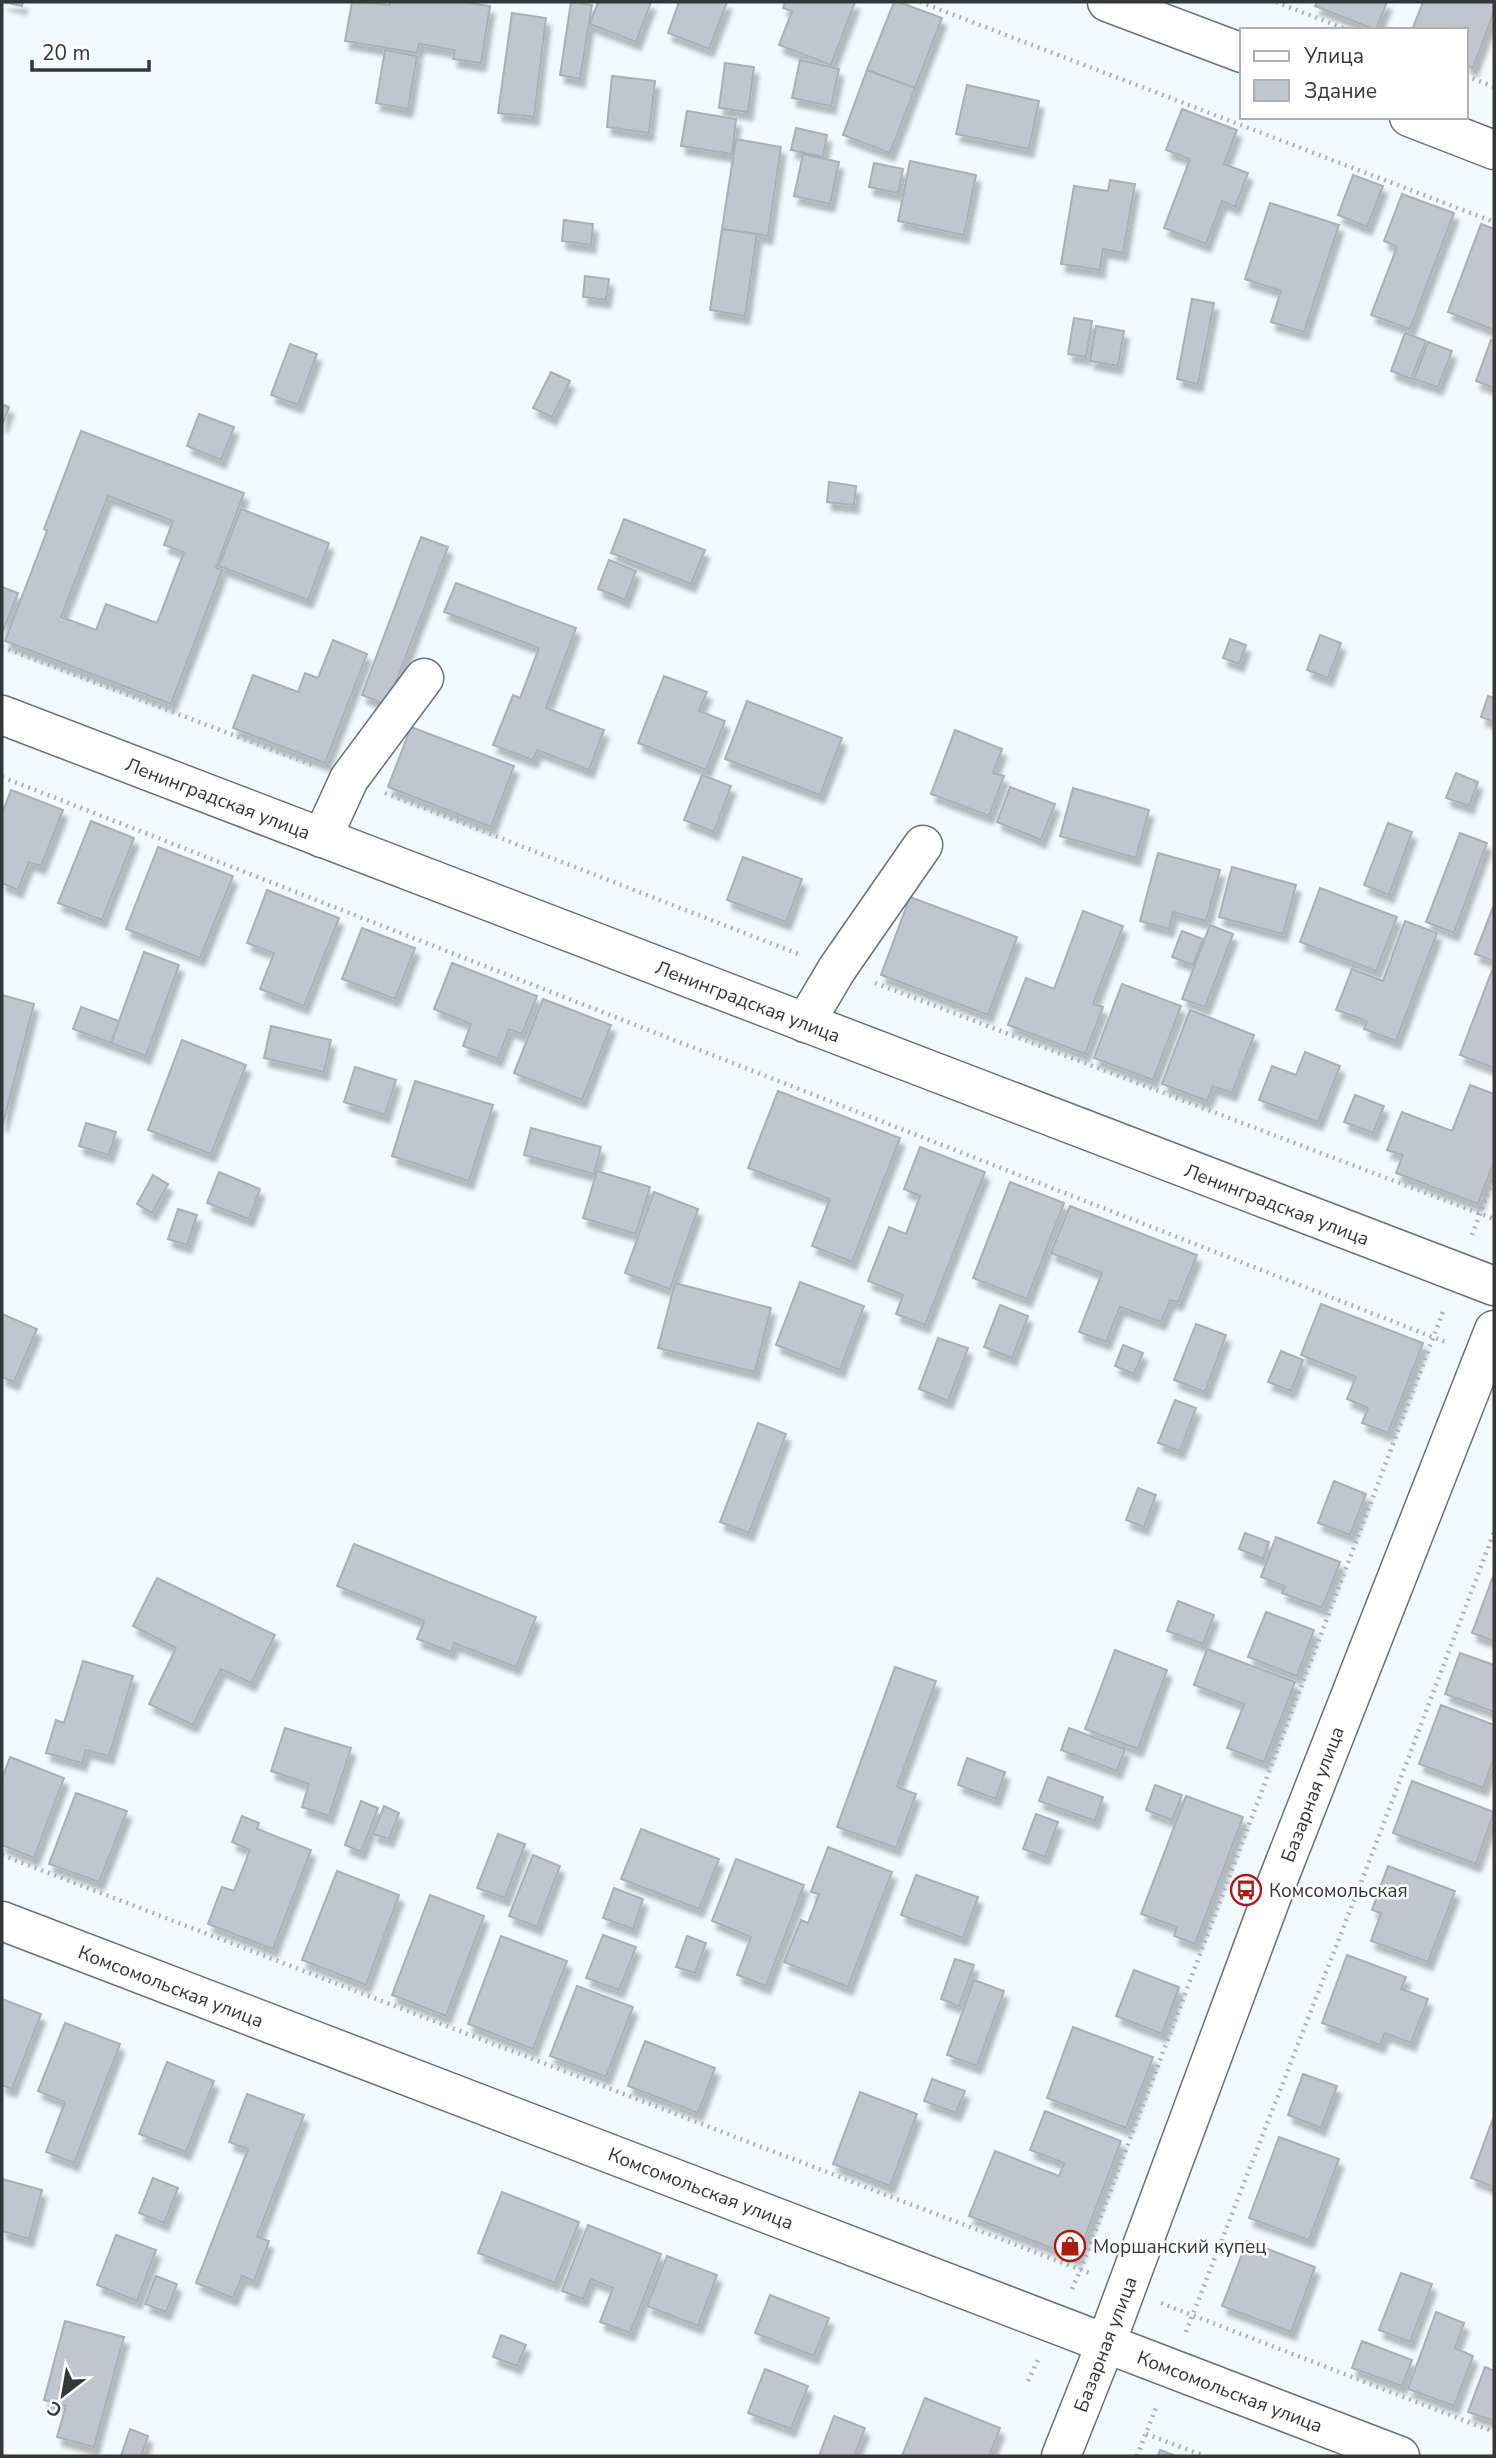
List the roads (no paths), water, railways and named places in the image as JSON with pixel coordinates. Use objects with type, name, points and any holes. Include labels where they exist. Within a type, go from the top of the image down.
[{"type":"street","points":[[1107,2],[1240,52]]},
{"type":"street","points":[[1414,119],[1494,150]]},
{"type":"street","points":[[322,838],[349,779],[424,678]]},
{"type":"street","name":"Ленинградская улица","points":[[2,715],[1494,1286]]},
{"type":"street","points":[[805,1023],[837,969],[923,845]]},
{"type":"street","name":"Базарная улица","points":[[1061,2456],[1106,2343],[1276,1885],[1494,1330]]},
{"type":"street","name":"Комсомольская улица","points":[[2,1921],[1400,2456]]},
{"type":"place","name":"Комсомольская","points":[[1246,1890]]},
{"type":"place","name":"Моршанский купец","points":[[1070,2246]]}]
